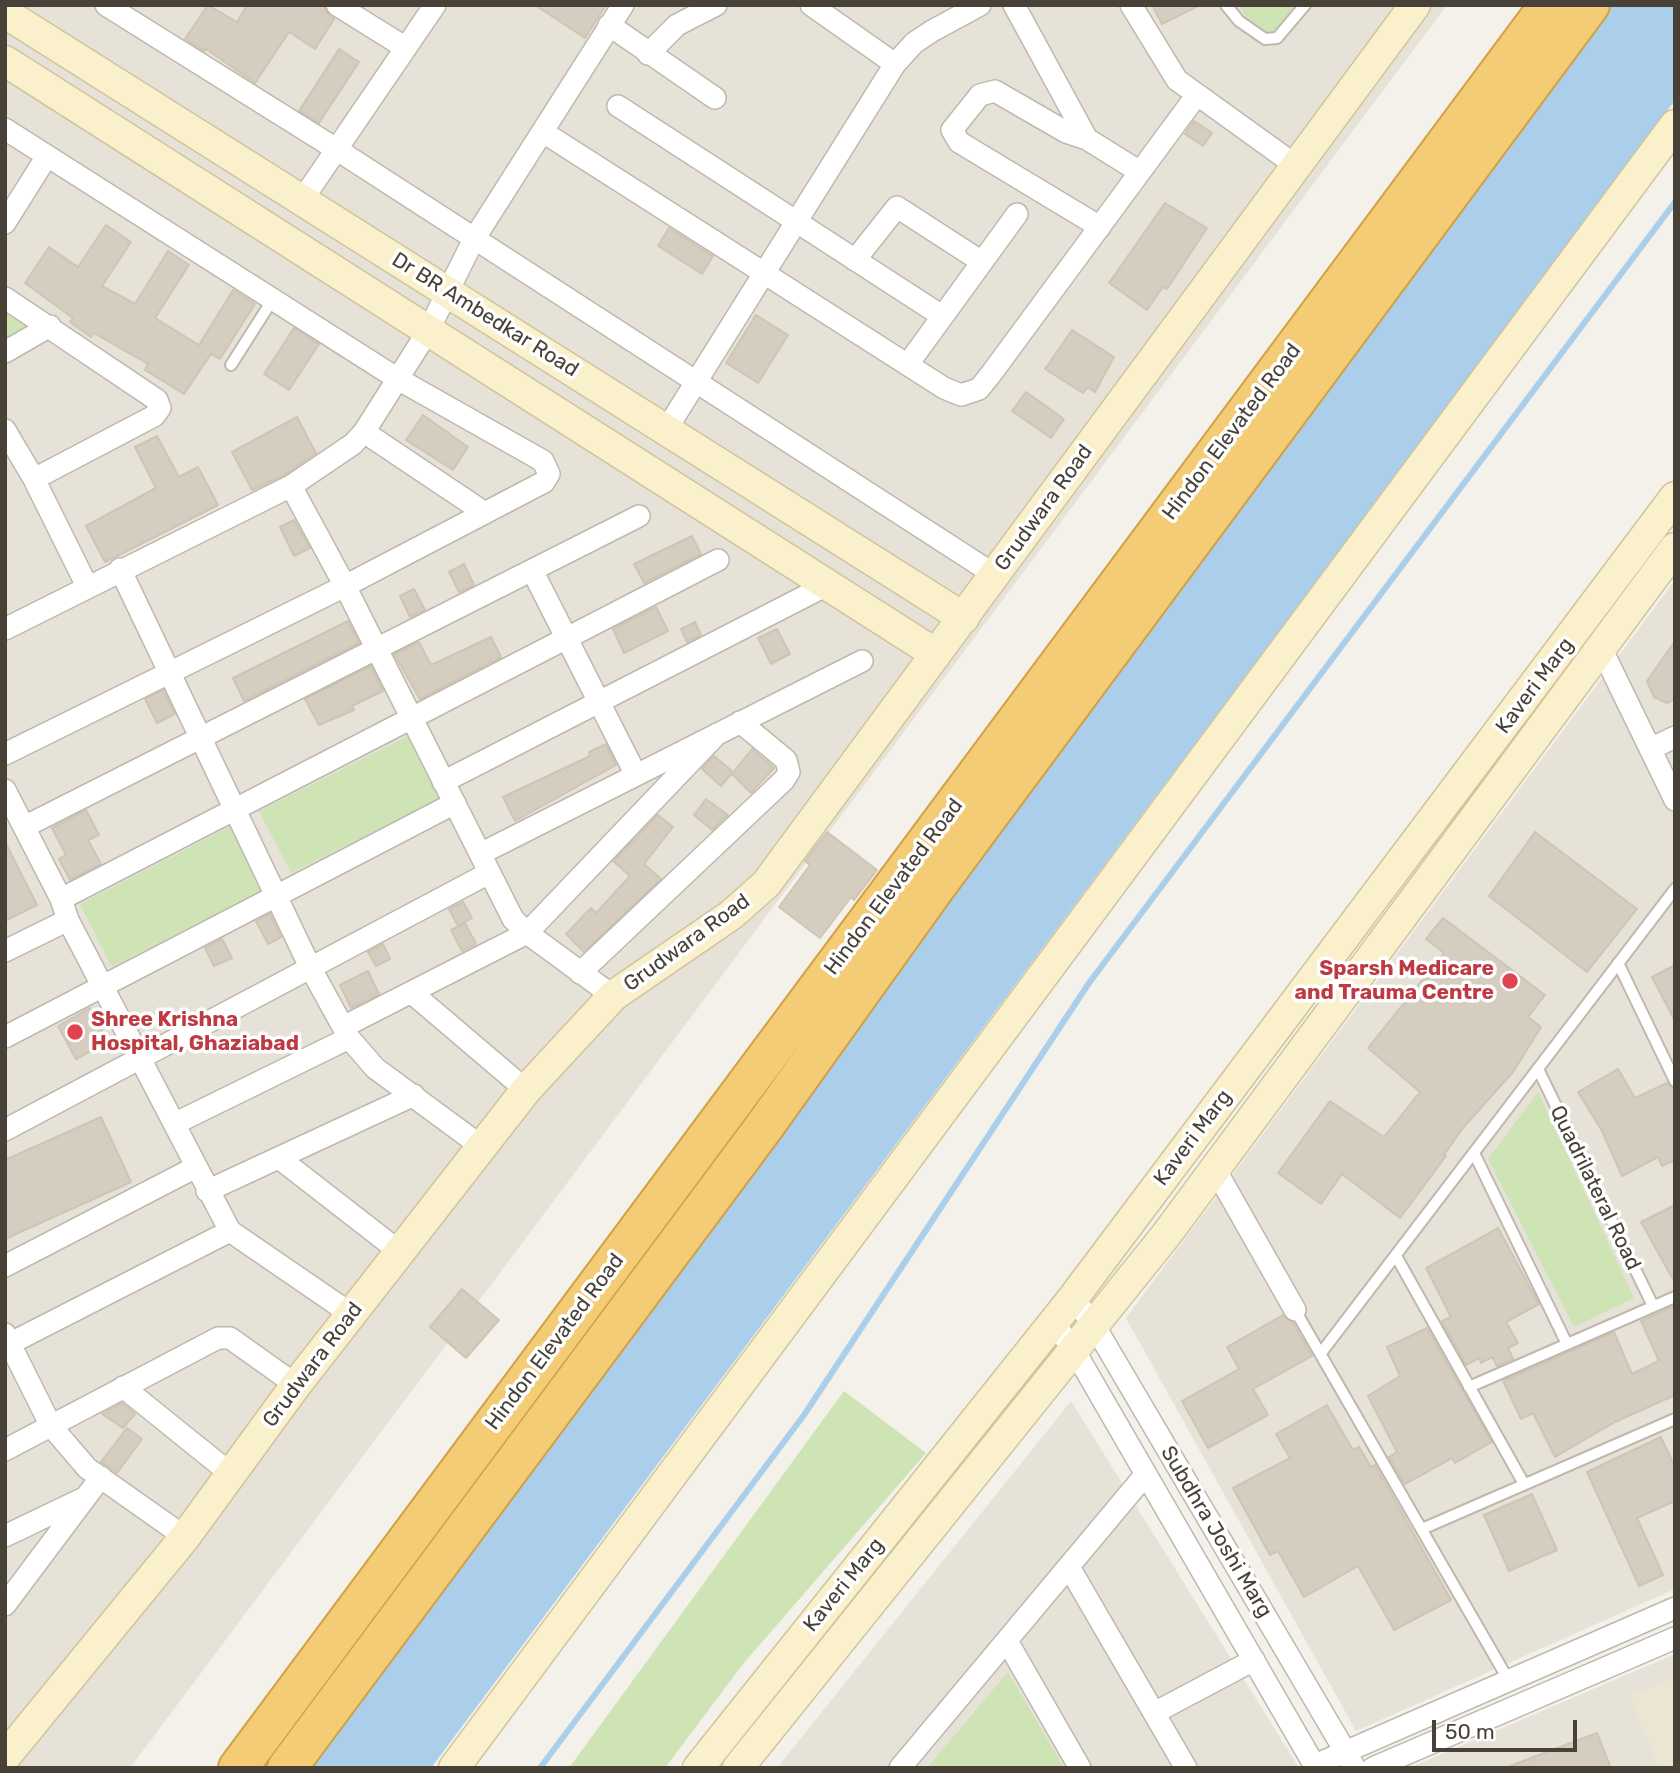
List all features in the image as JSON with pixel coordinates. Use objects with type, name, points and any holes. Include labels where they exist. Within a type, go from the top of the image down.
[{"type":"highway","name":"Hindon Elevated Road","points":[[238,1768],[1549,5]]},
{"type":"highway","name":"Hindon Elevated Road","points":[[287,1768],[764,1127],[943,877],[1590,5]]},
{"type":"street","points":[[106,5],[336,149],[995,575]]},
{"type":"street","points":[[337,5],[405,48]]},
{"type":"street","points":[[302,200],[435,5]]},
{"type":"street","points":[[5,629],[290,486],[340,454],[364,432],[450,293],[474,239],[623,5]]},
{"type":"street","points":[[649,54],[677,25],[716,5]]},
{"type":"street","points":[[666,430],[895,64],[932,31],[981,5]]},
{"type":"street","points":[[1014,5],[1087,139]]},
{"type":"street","points":[[1131,5],[1177,80],[1296,165]]},
{"type":"street","name":"Grudwara Road","points":[[9,1744],[185,1537],[296,1385],[526,1090],[613,996],[731,915],[766,884],[1415,5]]},
{"type":"street","points":[[822,8],[895,64]]},
{"type":"street","name":"Dr BR Ambedkar Road","points":[[5,13],[964,618]]},
{"type":"street","points":[[610,25],[715,98]]},
{"type":"street","name":"Dr BR Ambedkar Road","points":[[5,61],[936,654]]},
{"type":"street","points":[[1100,227],[959,142],[952,130],[980,95],[995,91],[1066,132],[1087,139],[1140,172]]},
{"type":"street","points":[[543,132],[944,388],[961,395],[979,389],[1196,96]]},
{"type":"street","points":[[618,106],[942,316]]},
{"type":"street","points":[[454,1768],[1675,125]]},
{"type":"street","points":[[5,129],[398,379],[543,461],[548,467],[544,482],[345,586],[5,754]]},
{"type":"street","points":[[5,223],[47,156]]},
{"type":"street","points":[[855,260],[897,207],[982,262]]},
{"type":"street","points":[[908,364],[1017,215]]},
{"type":"street","points":[[5,298],[157,400],[160,408],[154,416],[34,479]]},
{"type":"street","points":[[5,352],[50,326]]},
{"type":"street","points":[[5,430],[34,479],[87,586]]},
{"type":"street","points":[[364,432],[485,513]]},
{"type":"street","points":[[290,486],[345,586],[513,919],[527,933],[613,996]]},
{"type":"street","name":"Kaveri Marg","points":[[710,1762],[1073,1298],[1675,497]]},
{"type":"street","points":[[24,827],[639,516]]},
{"type":"street","name":"Kaveri Marg","points":[[738,1768],[1094,1325],[1214,1169],[1675,548]]},
{"type":"street","points":[[61,899],[718,560]]},
{"type":"street","points":[[120,569],[310,967],[346,1032],[375,1068],[482,1147]]},
{"type":"street","points":[[532,570],[636,775]]},
{"type":"street","points":[[443,782],[827,585]]},
{"type":"street","points":[[1601,648],[1675,800]]},
{"type":"street","points":[[5,1130],[310,967],[636,775],[862,661]]},
{"type":"street","points":[[580,973],[789,772],[786,760],[740,722]]},
{"type":"street","points":[[176,1123],[527,933],[717,734]]},
{"type":"street","points":[[1650,749],[1675,737]]},
{"type":"street","points":[[5,789],[61,899],[68,920],[142,1057],[207,1191],[230,1231],[351,1314]]},
{"type":"street","points":[[5,1037],[454,803]]},
{"type":"street","points":[[5,951],[68,920]]},
{"type":"street","points":[[412,993],[526,1090]]},
{"type":"street","points":[[207,1191],[414,1095]]},
{"type":"street","points":[[279,1158],[400,1252]]},
{"type":"street","points":[[5,1266],[196,1167]]},
{"type":"street","points":[[1214,1169],[1296,1310]]},
{"type":"street","points":[[185,1537],[87,1468],[51,1426],[7,1341],[230,1231]]},
{"type":"street","name":"Subdhra Joshi Marg","points":[[1073,1298],[1094,1325],[1350,1760]]},
{"type":"street","name":"Subdhra Joshi Marg","points":[[1053,1322],[1074,1350],[1316,1767]]},
{"type":"street","points":[[5,1450],[224,1337],[296,1385]]},
{"type":"street","points":[[123,1387],[231,1474]]},
{"type":"street","points":[[900,1768],[1146,1474]]},
{"type":"street","points":[[5,1605],[101,1477]]},
{"type":"street","points":[[5,1535],[85,1497]]},
{"type":"street","points":[[1069,1566],[1182,1767]]},
{"type":"street","points":[[1316,1767],[1350,1760],[1509,1681],[1675,1608]]},
{"type":"street","points":[[1373,1768],[1675,1637]]},
{"type":"street","points":[[1007,1641],[1080,1768]]},
{"type":"street","points":[[1154,1713],[1254,1660]]},
{"type":"lane","points":[[1226,5],[1239,21],[1265,39],[1277,38],[1305,5]]},
{"type":"lane","points":[[231,365],[273,299]]},
{"type":"lane","points":[[1321,1353],[1675,889]]},
{"type":"lane","points":[[1618,963],[1675,1081]]},
{"type":"lane","name":"Quadrilateral Road","points":[[1538,1069],[1653,1306]]},
{"type":"lane","points":[[1474,1153],[1567,1344]]},
{"type":"lane","points":[[1396,1256],[1524,1484]]},
{"type":"lane","points":[[1469,1387],[1675,1297]]},
{"type":"lane","points":[[1296,1310],[1509,1681]]},
{"type":"lane","points":[[1422,1529],[1675,1419]]},
{"type":"shaded area","points":[[5,5],[1447,5],[130,1768],[5,1768]]},
{"type":"shaded area","points":[[1675,580],[1675,1589],[1356,1731],[1126,1318]]},
{"type":"shaded area","points":[[1071,1401],[1299,1768],[777,1768]]},
{"type":"shaded area","points":[[1675,1654],[1675,1768],[1409,1768]]},
{"type":"shaded area","points":[[1675,1677],[1675,1768],[1659,1768],[1629,1696]]},
{"type":"green space","points":[[1239,5],[1297,5],[1274,37],[1246,17]]},
{"type":"green space","points":[[5,306],[33,323],[5,338]]},
{"type":"green space","points":[[410,735],[441,798],[291,873],[259,811]]},
{"type":"green space","points":[[239,822],[272,885],[112,967],[80,904]]},
{"type":"green space","points":[[1538,1092],[1634,1298],[1574,1327],[1488,1159]]},
{"type":"green space","points":[[844,1391],[926,1453],[743,1664],[665,1768],[569,1768]]},
{"type":"green space","points":[[1008,1672],[1064,1768],[927,1768]]},
{"type":"water","points":[[1593,5],[1675,5],[1675,100],[431,1768],[275,1768]]},
{"type":"building","points":[[208,5],[237,22],[247,5],[324,5],[326,12],[334,19],[315,49],[289,32],[255,83],[206,49],[204,51],[185,39]]},
{"type":"building","points":[[535,5],[606,5],[585,38]]},
{"type":"building","points":[[1152,5],[1200,5],[1162,24]]},
{"type":"building","points":[[339,49],[359,62],[319,123],[299,111]]},
{"type":"building","points":[[1194,121],[1212,133],[1203,146],[1185,134]]},
{"type":"building","points":[[1165,203],[1207,228],[1167,289],[1163,287],[1147,310],[1109,283]]},
{"type":"building","points":[[106,225],[131,242],[102,286],[135,304],[168,251],[189,265],[155,318],[199,345],[233,290],[255,304],[220,359],[211,354],[184,394],[145,370],[148,364],[94,333],[91,337],[70,322],[73,318],[25,283],[49,247],[78,267]]},
{"type":"building","points":[[669,228],[713,256],[702,274],[658,246]]},
{"type":"building","points":[[756,315],[788,335],[758,383],[726,363]]},
{"type":"building","points":[[294,328],[319,344],[289,390],[264,374]]},
{"type":"building","points":[[1072,330],[1114,357],[1095,392],[1088,387],[1083,393],[1045,369]]},
{"type":"building","points":[[1026,392],[1064,419],[1051,438],[1012,411]]},
{"type":"building","points":[[423,415],[468,447],[453,470],[406,440]]},
{"type":"building","points":[[297,417],[316,453],[284,475],[252,490],[232,452]]},
{"type":"building","points":[[157,436],[179,477],[198,467],[218,505],[105,562],[86,526],[156,488],[135,447]]},
{"type":"building","points":[[294,520],[310,548],[294,556],[280,527]]},
{"type":"building","points":[[692,536],[701,554],[644,583],[634,564]]},
{"type":"building","points":[[464,564],[474,585],[459,592],[449,572]]},
{"type":"building","points":[[414,589],[425,610],[410,617],[400,596]]},
{"type":"building","points":[[656,607],[668,631],[624,653],[613,629]]},
{"type":"building","points":[[348,621],[359,643],[244,701],[233,678]]},
{"type":"building","points":[[695,622],[701,635],[687,642],[681,629]]},
{"type":"building","points":[[777,629],[790,654],[771,664],[758,638]]},
{"type":"building","points":[[491,637],[501,657],[420,699],[394,654],[419,642],[431,665]]},
{"type":"building","points":[[1675,641],[1675,699],[1667,703],[1654,697],[1647,681]]},
{"type":"building","points":[[371,666],[383,691],[352,706],[354,710],[319,725],[305,699]]},
{"type":"building","points":[[163,690],[175,714],[157,723],[145,699]]},
{"type":"building","points":[[606,744],[616,765],[515,821],[503,797],[590,756],[589,752]]},
{"type":"building","points":[[752,749],[774,768],[751,793],[732,774]]},
{"type":"building","points":[[714,756],[733,772],[721,786],[702,769]]},
{"type":"building","points":[[706,799],[728,815],[712,830],[694,815]]},
{"type":"building","points":[[86,810],[99,835],[88,840],[101,864],[70,880],[59,859],[66,855],[52,828]]},
{"type":"building","points":[[658,815],[673,827],[644,864],[661,879],[584,952],[566,934],[591,908],[596,913],[630,876],[613,861]]},
{"type":"building","points":[[827,832],[877,870],[854,900],[851,897],[820,938],[779,907],[810,865],[805,861]]},
{"type":"building","points":[[1535,832],[1637,909],[1587,972],[1489,896]]},
{"type":"building","points":[[5,842],[37,905],[5,921]]},
{"type":"building","points":[[463,902],[472,918],[458,926],[449,909]]},
{"type":"building","points":[[270,914],[281,937],[268,944],[256,921]]},
{"type":"building","points":[[1443,918],[1545,995],[1528,1017],[1541,1027],[1513,1072],[1462,1129],[1444,1155],[1446,1156],[1400,1218],[1342,1174],[1321,1204],[1278,1173],[1330,1101],[1384,1137],[1420,1092],[1368,1048],[1444,953],[1426,939]]},
{"type":"building","points":[[465,923],[476,944],[462,951],[451,930]]},
{"type":"building","points":[[222,939],[232,958],[214,966],[205,948]]},
{"type":"building","points":[[383,944],[390,959],[376,966],[368,952]]},
{"type":"building","points":[[1675,965],[1675,1021],[1652,977]]},
{"type":"building","points":[[368,971],[379,994],[351,1008],[340,985]]},
{"type":"building","points":[[90,1008],[108,1042],[76,1059],[58,1026]]},
{"type":"building","points":[[1618,1069],[1635,1098],[1667,1083],[1675,1089],[1675,1160],[1662,1166],[1658,1157],[1622,1176],[1602,1131],[1578,1092]]},
{"type":"building","points":[[101,1117],[131,1182],[5,1239],[5,1160]]},
{"type":"building","points":[[1675,1205],[1675,1283],[1641,1222]]},
{"type":"building","points":[[1498,1228],[1539,1304],[1506,1322],[1518,1343],[1508,1348],[1513,1359],[1497,1366],[1492,1357],[1481,1363],[1479,1358],[1466,1365],[1442,1321],[1451,1317],[1426,1268]]},
{"type":"building","points":[[462,1289],[499,1320],[466,1358],[430,1327]]},
{"type":"building","points":[[1675,1306],[1675,1395],[1615,1422],[1555,1457],[1533,1413],[1521,1419],[1503,1381],[1614,1332],[1632,1374],[1659,1361],[1641,1321]]},
{"type":"building","points":[[1283,1315],[1293,1323],[1312,1356],[1253,1389],[1268,1415],[1208,1448],[1182,1401],[1239,1369],[1227,1347]]},
{"type":"building","points":[[1427,1328],[1492,1442],[1455,1463],[1452,1458],[1405,1484],[1389,1457],[1397,1452],[1368,1396],[1400,1376],[1387,1347]]},
{"type":"building","points":[[122,1403],[135,1414],[123,1428],[102,1414]]},
{"type":"building","points":[[1327,1405],[1353,1450],[1359,1447],[1371,1467],[1375,1465],[1451,1600],[1394,1630],[1358,1566],[1304,1597],[1278,1551],[1270,1555],[1233,1488],[1290,1458],[1276,1434]]},
{"type":"building","points":[[127,1428],[142,1439],[117,1473],[101,1462]]},
{"type":"building","points":[[1661,1437],[1675,1467],[1675,1501],[1637,1518],[1663,1575],[1639,1586],[1587,1472]]},
{"type":"building","points":[[1532,1494],[1557,1550],[1509,1571],[1484,1515]]},
{"type":"building","points":[[1597,1733],[1611,1768],[1510,1768],[1510,1766]]},
{"type":"waterway","points":[[540,1768],[804,1415],[1089,983],[1675,202]]},
{"type":"place","name":"Sparsh Medicare and Trauma Centre","points":[[1510,981]]},
{"type":"place","name":"Shree Krishna Hospital, Ghaziabad","points":[[75,1032]]}]
